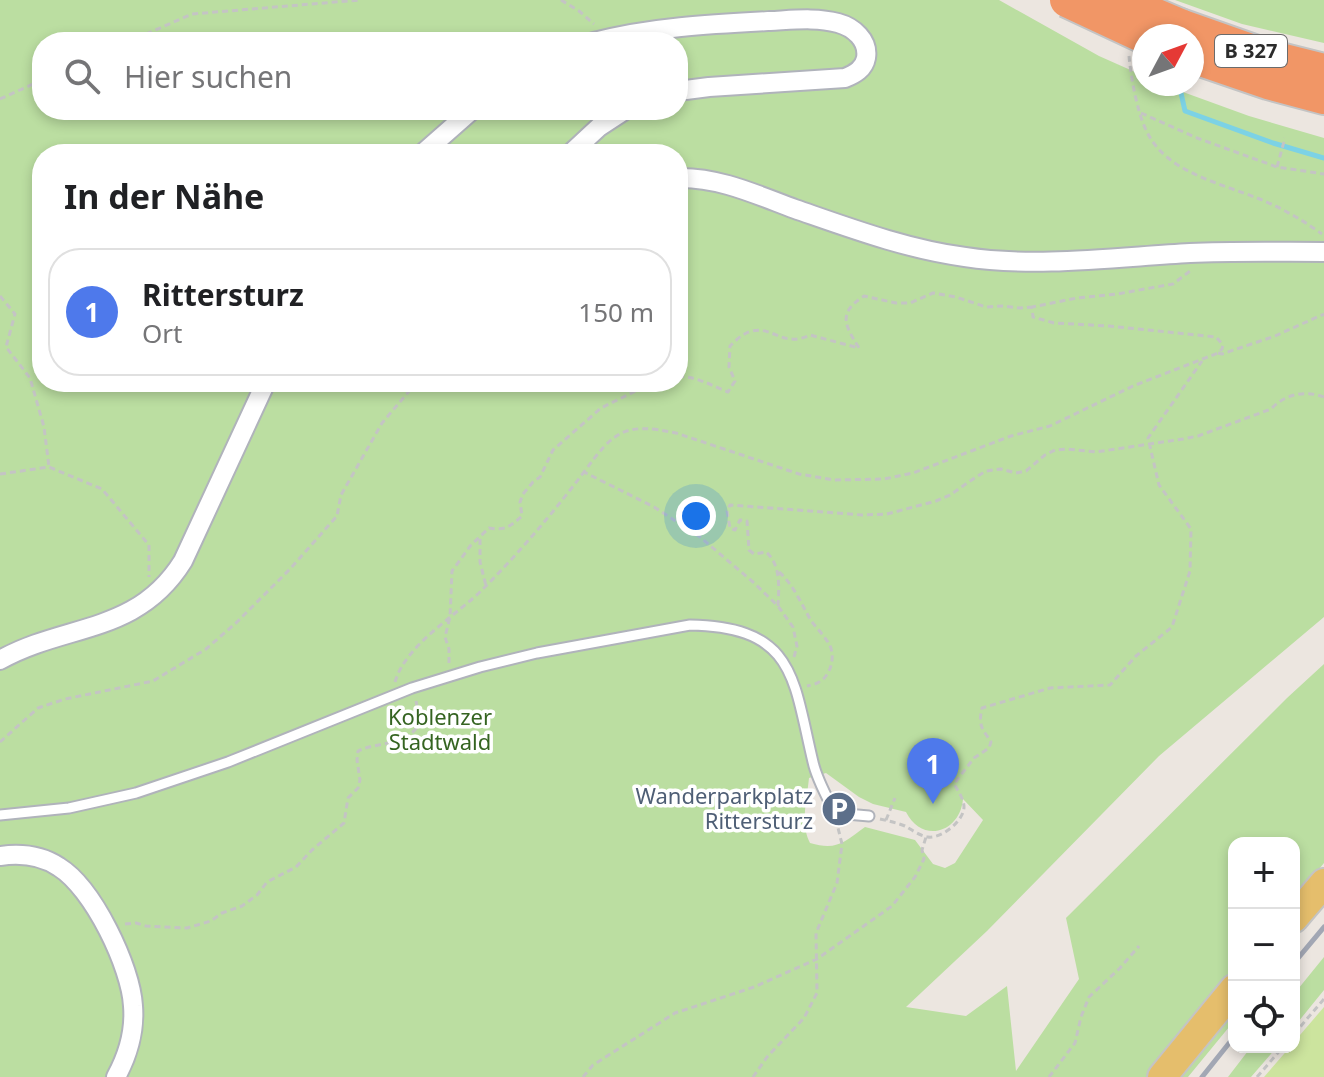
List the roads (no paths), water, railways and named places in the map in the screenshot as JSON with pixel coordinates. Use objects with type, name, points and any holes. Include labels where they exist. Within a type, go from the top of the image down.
[{"type":"highway","points":[[1067,0],[1132,30]]},
{"type":"highway","name":"B 327","points":[[1119,0],[1222,42],[1324,71]]},
{"type":"highway","name":"B 327","points":[[1204,60],[1324,97]]},
{"type":"main road","points":[[1300,911],[1324,883]]},
{"type":"main road","points":[[1162,1077],[1228,996]]},
{"type":"street","points":[[644,32],[820,20],[852,29],[863,41],[866,51],[861,69],[845,78],[688,90]]},
{"type":"street","points":[[433,144],[461,120]]},
{"type":"street","points":[[581,144],[610,120]]},
{"type":"street","points":[[688,178],[725,183],[906,246],[966,258],[1026,261],[1193,253],[1324,252]]},
{"type":"street","points":[[0,660],[26,647],[128,614],[169,582],[183,561],[261,392]]},
{"type":"street","points":[[0,856],[30,855],[60,867],[76,882],[105,926],[126,971],[133,1004],[134,1024],[129,1047],[116,1077]]},
{"type":"lane","points":[[0,815],[69,808],[136,793],[248,754],[391,696],[450,676],[537,653],[690,625],[724,628],[751,636],[772,649],[786,664],[796,690],[814,766],[835,813],[869,816]]},
{"type":"waterway","points":[[1182,96],[1185,111],[1324,158]]},
{"type":"railway","points":[[1300,956],[1324,927]]},
{"type":"railway","points":[[1202,1077],[1228,1044]]},
{"type":"place","name":"Rittersturz","points":[[933,804]]},
{"type":"place","name":"Wanderparkplatz Rittersturz","points":[[839,809]]},
{"type":"park label","name":"Koblenzer Stadtwald","points":[[440,730]]}]
